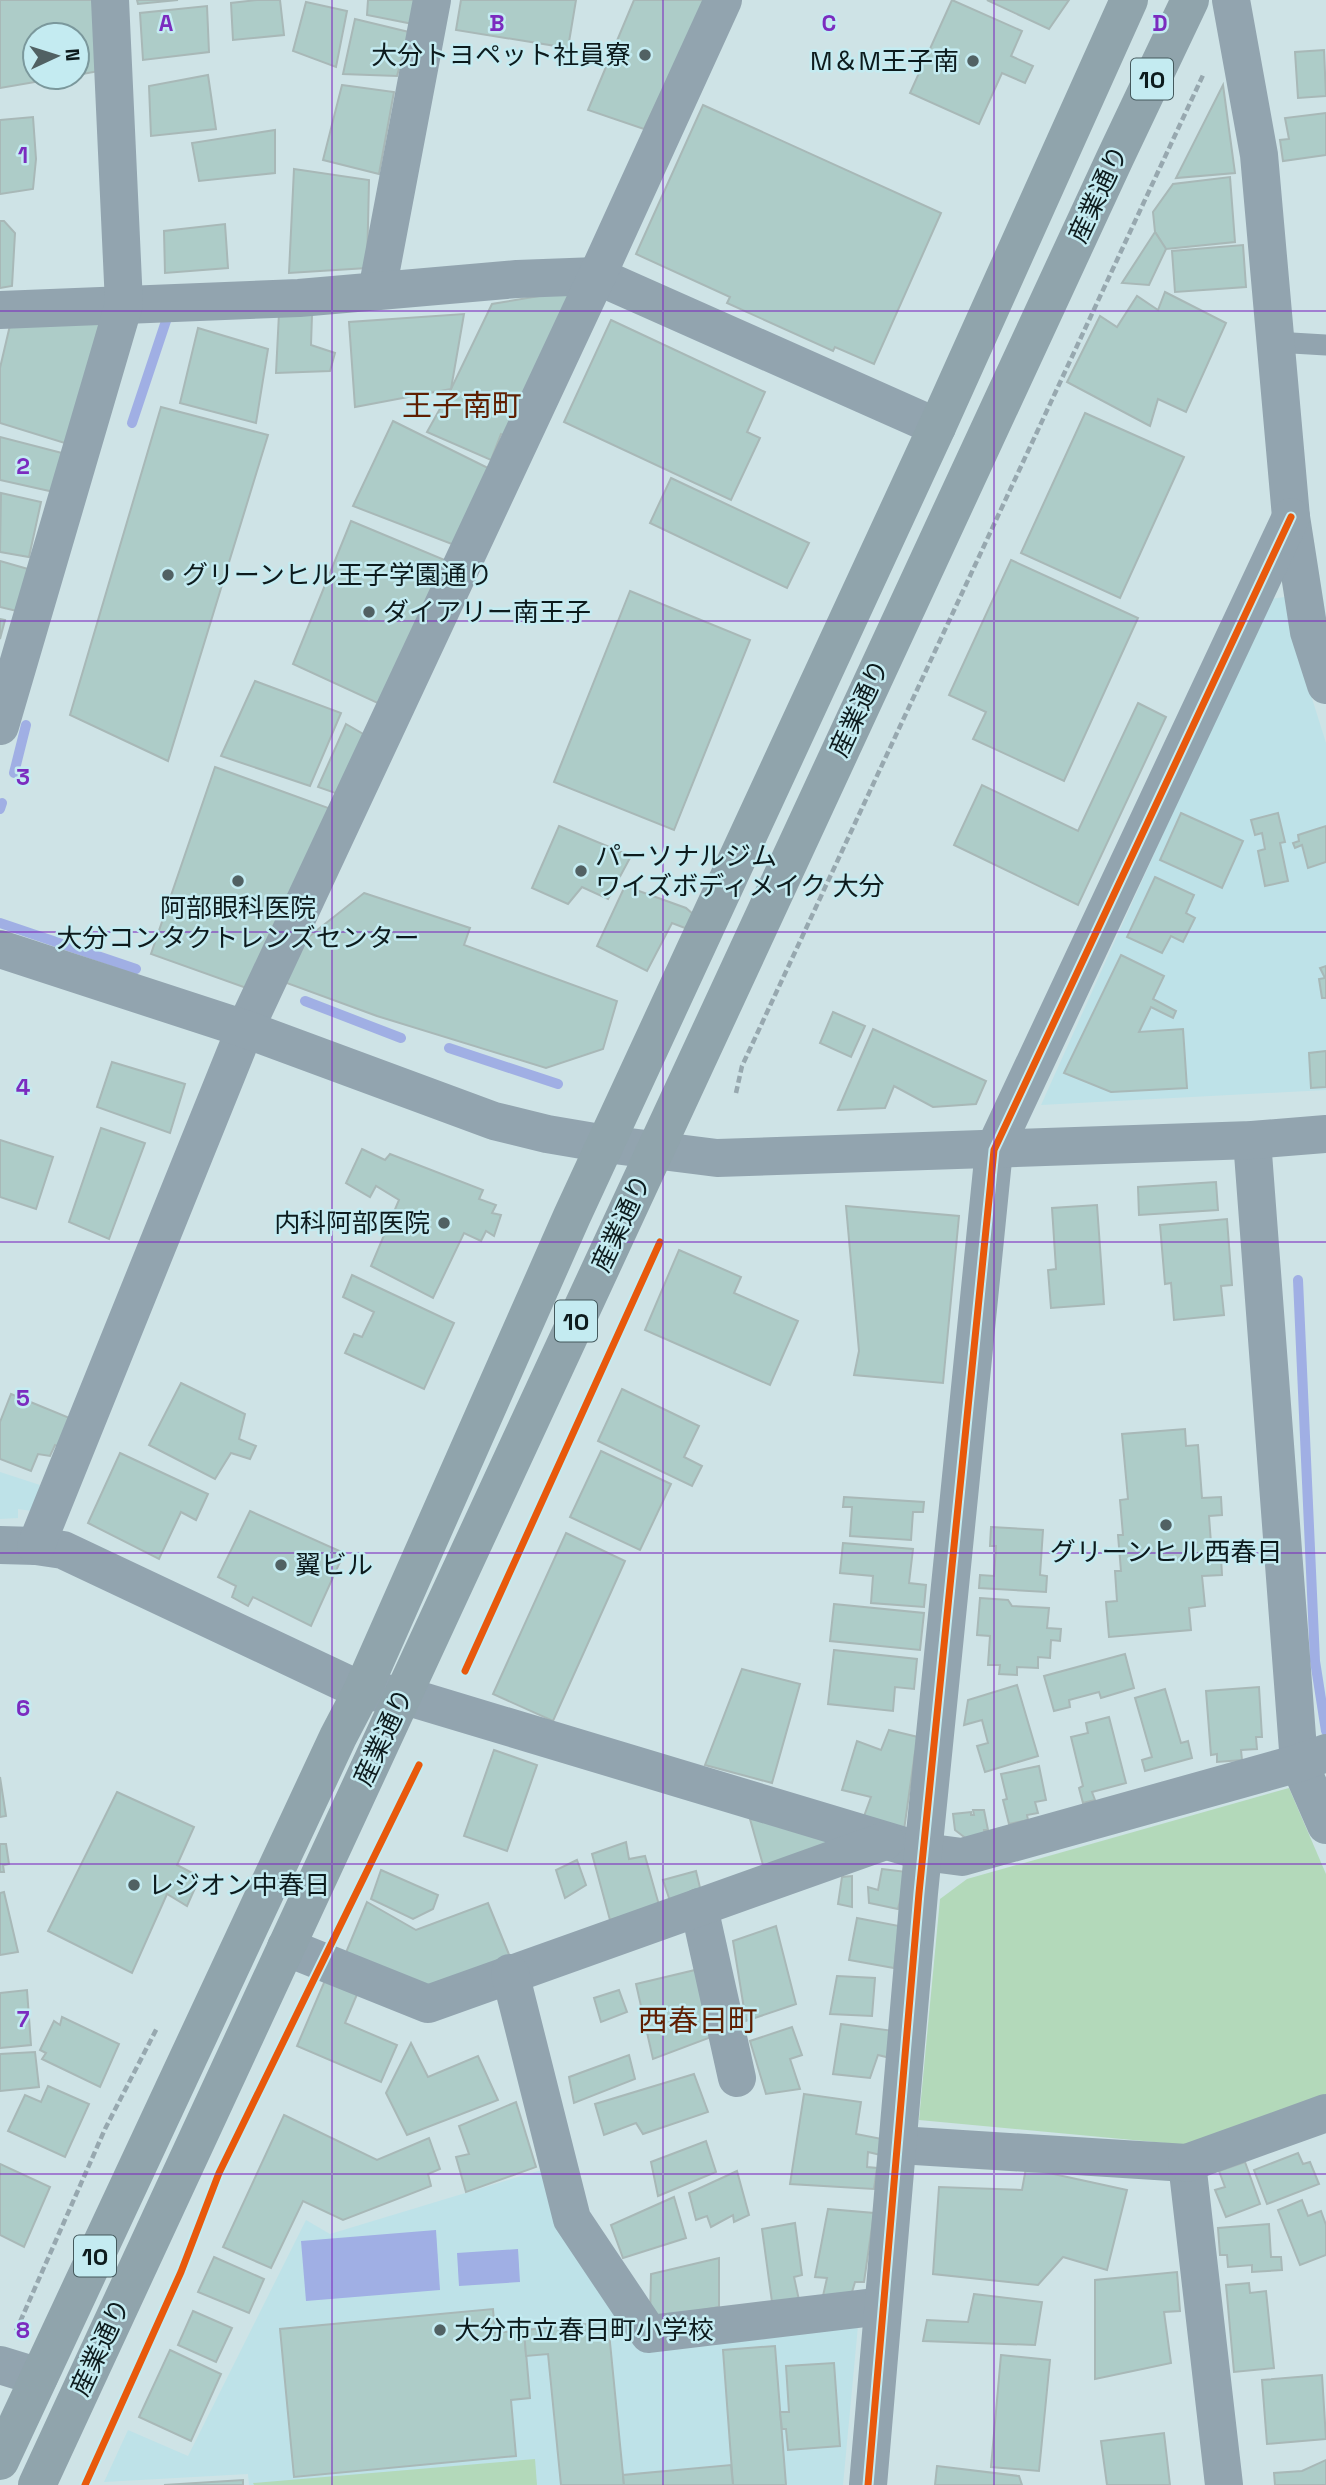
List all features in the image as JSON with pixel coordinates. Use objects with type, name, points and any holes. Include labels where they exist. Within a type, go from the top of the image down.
[{"type":"highway","name":"産業通り","points":[[0,2461],[362,1691],[550,1266],[937,427],[1129,0]]},
{"type":"highway","name":"産業通り","points":[[37,2485],[1190,0]]},
{"type":"street","points":[[0,726],[124,304],[110,0]]},
{"type":"street","points":[[377,291],[432,0]]},
{"type":"street","points":[[723,0],[245,1029],[18,1546],[63,1550],[362,1691],[402,1695],[924,1852],[962,1857],[1313,1758]]},
{"type":"street","points":[[1231,0],[1259,155],[1290,517],[1317,631],[1326,685]]},
{"type":"street","points":[[0,310],[299,298],[517,279],[597,276],[937,427]]},
{"type":"street","points":[[868,2485],[924,1852],[994,1150],[1290,517]]},
{"type":"street","points":[[0,949],[245,1029],[494,1121],[547,1135],[654,1151],[717,1158],[994,1150],[1326,1135]]},
{"type":"street","points":[[1252,1140],[1313,1758],[1326,1825]]},
{"type":"street","points":[[286,1947],[428,2004],[885,1841]]},
{"type":"street","points":[[699,1907],[737,2078]]},
{"type":"street","points":[[510,1973],[572,2219],[649,2334],[883,2306]]},
{"type":"street","points":[[899,2145],[1187,2163],[1326,2113]]},
{"type":"street","points":[[1187,2163],[1224,2485]]},
{"type":"street","points":[[5,2352],[39,2377]]},
{"type":"lane","points":[[1275,342],[1326,345]]},
{"type":"path","points":[[736,1093],[742,1066],[1204,73]]},
{"type":"path","points":[[465,1671],[660,1242]]},
{"type":"path","points":[[5,2352],[105,2129],[158,2028]]},
{"type":"shaded area","points":[[1285,597],[1326,743],[1326,1090],[1041,1105],[1269,599]]},
{"type":"shaded area","points":[[0,1472],[40,1485],[32,1511],[18,1509],[18,1518],[0,1519]]},
{"type":"shaded area","name":"大分市立春日町小学校","points":[[548,2168],[640,2345],[859,2315],[843,2485],[249,2485],[248,2474],[104,2482],[128,2430],[188,2456],[306,2220],[330,2234]]},
{"type":"green space","points":[[1289,1788],[1326,1874],[1326,2094],[1186,2145],[919,2120],[940,1899],[967,1879]]},
{"type":"green space","points":[[535,2459],[537,2485],[253,2483]]},
{"type":"water","points":[[436,2230],[440,2290],[306,2301],[301,2241]]},
{"type":"water","points":[[518,2249],[520,2282],[459,2286],[457,2253]]},
{"type":"building","points":[[0,0],[97,0],[99,71],[91,72],[91,21],[21,21],[21,84],[0,88]]},
{"type":"building","points":[[137,0],[178,0],[138,4]]},
{"type":"building","points":[[280,0],[284,35],[233,40],[231,3]]},
{"type":"building","points":[[368,0],[417,0],[413,24],[367,15]]},
{"type":"building","points":[[461,0],[576,0],[568,48],[456,30]]},
{"type":"building","name":"大分トヨペット社員寮","points":[[634,0],[706,0],[644,129],[588,110]]},
{"type":"building","name":"M＆M王子南","points":[[952,0],[1022,31],[1011,56],[1033,66],[1025,83],[1002,73],[979,124],[910,93]]},
{"type":"building","points":[[987,0],[1069,0],[1049,29]]},
{"type":"building","points":[[306,2],[347,11],[336,67],[293,51]]},
{"type":"building","points":[[207,6],[209,52],[143,60],[140,13]]},
{"type":"building","points":[[355,19],[409,32],[397,76],[343,74]]},
{"type":"building","points":[[1324,50],[1326,96],[1298,98],[1295,52]]},
{"type":"building","points":[[208,75],[216,129],[151,136],[149,86]]},
{"type":"building","points":[[342,85],[394,92],[379,174],[323,160]]},
{"type":"building","points":[[1223,85],[1235,173],[1176,178]]},
{"type":"building","points":[[703,105],[941,213],[874,364],[835,347],[833,351],[727,303],[730,297],[636,254]]},
{"type":"building","points":[[1326,113],[1326,155],[1283,161],[1280,140],[1289,139],[1285,118]]},
{"type":"building","points":[[33,117],[36,159],[33,189],[0,194],[0,120]]},
{"type":"building","points":[[275,130],[275,173],[199,181],[192,143]]},
{"type":"building","points":[[294,169],[369,180],[367,268],[289,273]]},
{"type":"building","points":[[1230,177],[1235,242],[1166,249],[1155,232],[1153,212],[1173,184]]},
{"type":"building","points":[[0,221],[4,221],[15,233],[12,286],[0,288]]},
{"type":"building","points":[[225,224],[228,268],[165,273],[164,231]]},
{"type":"building","points":[[1155,232],[1166,249],[1149,285],[1122,283]]},
{"type":"building","points":[[1243,245],[1246,287],[1175,292],[1172,251]]},
{"type":"building","points":[[563,292],[576,296],[511,438],[501,434],[491,460],[427,432],[492,304]]},
{"type":"building","points":[[1165,292],[1226,323],[1186,412],[1158,399],[1150,426],[1067,382],[1100,316],[1117,327],[1137,296],[1158,310]]},
{"type":"building","points":[[279,313],[312,315],[311,345],[335,353],[330,371],[276,373]]},
{"type":"building","points":[[464,314],[451,389],[355,407],[349,322]]},
{"type":"building","points":[[102,315],[68,444],[0,423],[0,368],[11,321]]},
{"type":"building","points":[[611,320],[765,392],[747,432],[760,438],[731,500],[564,422]]},
{"type":"building","points":[[198,328],[268,349],[256,423],[180,403]]},
{"type":"building","name":"グリーンヒル王子学園通り","points":[[161,407],[268,435],[168,761],[70,715]]},
{"type":"building","points":[[1085,413],[1184,457],[1120,598],[1021,553]]},
{"type":"building","points":[[393,421],[492,470],[457,546],[353,506]]},
{"type":"building","points":[[0,437],[62,453],[54,492],[0,480]]},
{"type":"building","points":[[671,478],[809,543],[787,588],[650,523]]},
{"type":"building","points":[[1,493],[41,502],[29,557],[0,552]]},
{"type":"building","name":"ダイアリー南王子","points":[[351,521],[447,561],[382,705],[293,664]]},
{"type":"building","points":[[1011,560],[1138,618],[1064,781],[973,739],[986,712],[949,695]]},
{"type":"building","points":[[0,561],[28,569],[21,612],[0,607]]},
{"type":"building","points":[[630,591],[750,640],[674,830],[554,782]]},
{"type":"building","points":[[0,619],[5,620],[0,639]]},
{"type":"building","points":[[255,681],[341,713],[310,786],[221,756]]},
{"type":"building","points":[[1138,703],[1166,717],[1078,905],[954,845],[982,785],[1078,831]]},
{"type":"building","points":[[346,724],[370,738],[344,796],[318,787]]},
{"type":"building","name":"阿部眼科医院 大分コンタクトレンズセンター","points":[[215,767],[331,809],[252,990],[151,954]]},
{"type":"building","points":[[1181,813],[1243,841],[1222,888],[1160,860]]},
{"type":"building","points":[[1278,813],[1285,842],[1280,843],[1288,881],[1265,886],[1258,851],[1265,849],[1262,833],[1255,835],[1251,820]]},
{"type":"building","name":"パーソナルジム ワイズボディメイク 大分","points":[[559,826],[631,856],[608,899],[582,887],[568,904],[532,888]]},
{"type":"building","points":[[1326,826],[1326,862],[1308,868],[1302,845],[1295,848],[1293,843],[1299,841],[1298,835]]},
{"type":"building","points":[[1155,877],[1194,895],[1186,913],[1195,918],[1183,942],[1171,936],[1162,953],[1127,937]]},
{"type":"building","points":[[625,886],[686,908],[694,915],[685,928],[672,923],[647,971],[597,946]]},
{"type":"building","points":[[364,893],[470,928],[464,945],[617,1001],[603,1049],[546,1068],[377,1016],[284,982],[301,943]]},
{"type":"building","points":[[1121,955],[1164,976],[1153,999],[1176,1011],[1173,1018],[1151,1007],[1139,1032],[1183,1029],[1187,1088],[1111,1092],[1064,1073]]},
{"type":"building","points":[[1326,966],[1326,998],[1322,998],[1319,979],[1325,978],[1320,968]]},
{"type":"building","points":[[833,1012],[865,1026],[851,1057],[820,1043]]},
{"type":"building","points":[[873,1029],[986,1081],[976,1104],[933,1107],[894,1086],[885,1108],[838,1110]]},
{"type":"building","points":[[1326,1051],[1326,1087],[1311,1088],[1309,1053]]},
{"type":"building","points":[[112,1062],[185,1084],[170,1133],[97,1107]]},
{"type":"building","points":[[101,1128],[145,1143],[109,1239],[69,1222]]},
{"type":"building","points":[[0,1140],[53,1157],[36,1209],[0,1197]]},
{"type":"building","name":"内科阿部医院","points":[[362,1149],[385,1160],[390,1154],[483,1190],[479,1199],[496,1205],[492,1213],[501,1215],[494,1236],[486,1231],[481,1241],[464,1233],[433,1298],[371,1266],[399,1200],[376,1186],[370,1197],[346,1183]]},
{"type":"building","points":[[1216,1182],[1218,1210],[1139,1215],[1138,1187]]},
{"type":"building","points":[[1097,1205],[1104,1304],[1051,1308],[1048,1270],[1056,1269],[1052,1208]]},
{"type":"building","points":[[846,1206],[959,1216],[943,1383],[854,1375],[859,1351]]},
{"type":"building","points":[[1227,1219],[1232,1285],[1221,1286],[1224,1315],[1174,1320],[1171,1283],[1165,1284],[1160,1225]]},
{"type":"building","points":[[679,1250],[741,1277],[734,1293],[798,1321],[770,1385],[645,1330]]},
{"type":"building","points":[[352,1275],[454,1323],[424,1389],[345,1353],[354,1334],[362,1337],[374,1312],[343,1297]]},
{"type":"building","points":[[181,1383],[245,1414],[239,1439],[256,1446],[250,1459],[231,1453],[215,1479],[149,1445]]},
{"type":"building","points":[[622,1389],[699,1426],[684,1457],[702,1466],[692,1486],[598,1441]]},
{"type":"building","points":[[11,1394],[72,1419],[61,1448],[55,1445],[50,1456],[38,1454],[31,1471],[0,1459],[0,1422]]},
{"type":"building","name":"グリーンヒル西春日","points":[[1185,1429],[1186,1446],[1198,1445],[1202,1498],[1221,1497],[1222,1515],[1209,1516],[1212,1557],[1221,1557],[1222,1575],[1202,1576],[1205,1606],[1189,1608],[1191,1630],[1109,1637],[1106,1602],[1117,1601],[1115,1571],[1121,1571],[1118,1535],[1123,1535],[1120,1500],[1128,1499],[1122,1434]]},
{"type":"building","points":[[601,1451],[671,1484],[640,1550],[570,1517]]},
{"type":"building","points":[[120,1453],[208,1494],[196,1520],[181,1512],[159,1559],[88,1523]]},
{"type":"building","points":[[844,1497],[924,1502],[923,1512],[913,1512],[911,1540],[850,1536],[852,1507],[843,1507]]},
{"type":"building","name":"翼ビル","points":[[250,1511],[344,1553],[311,1626],[253,1597],[248,1606],[232,1597],[236,1586],[218,1577]]},
{"type":"building","points":[[991,1527],[1043,1530],[1040,1575],[1047,1576],[1046,1592],[979,1588],[980,1575],[994,1576],[996,1546],[990,1546]]},
{"type":"building","points":[[566,1533],[625,1561],[553,1721],[493,1694]]},
{"type":"building","points":[[843,1543],[913,1549],[909,1583],[926,1585],[924,1607],[871,1603],[873,1576],[840,1573]]},
{"type":"building","points":[[980,1598],[1008,1600],[1012,1606],[1049,1608],[1047,1628],[1061,1629],[1060,1641],[1051,1640],[1050,1658],[1038,1657],[1038,1668],[1017,1667],[1017,1675],[999,1674],[1000,1665],[988,1665],[990,1636],[977,1635]]},
{"type":"building","points":[[834,1604],[924,1613],[920,1650],[830,1641]]},
{"type":"building","points":[[834,1650],[917,1659],[914,1689],[895,1687],[893,1711],[828,1704]]},
{"type":"building","points":[[1125,1654],[1134,1688],[1101,1698],[1099,1692],[1069,1700],[1070,1707],[1054,1711],[1044,1676]]},
{"type":"building","points":[[742,1669],[800,1684],[772,1783],[705,1765]]},
{"type":"building","points":[[1017,1685],[1038,1756],[985,1772],[977,1746],[988,1743],[982,1720],[964,1725],[968,1700]]},
{"type":"building","points":[[1259,1687],[1262,1737],[1256,1737],[1257,1749],[1241,1750],[1242,1760],[1217,1762],[1217,1754],[1211,1755],[1206,1691]]},
{"type":"building","points":[[1165,1689],[1181,1743],[1188,1741],[1192,1758],[1145,1771],[1142,1760],[1152,1757],[1135,1698]]},
{"type":"building","points":[[1109,1717],[1126,1783],[1092,1792],[1095,1800],[1083,1803],[1079,1788],[1083,1786],[1071,1737],[1088,1733],[1086,1723]]},
{"type":"building","points":[[889,1730],[922,1738],[915,1752],[904,1830],[863,1819],[871,1797],[842,1790],[857,1741],[881,1750]]},
{"type":"building","points":[[494,1750],[537,1765],[507,1851],[464,1836]]},
{"type":"building","points":[[1039,1766],[1046,1800],[1035,1802],[1038,1813],[1027,1815],[1028,1820],[1009,1824],[1003,1800],[1007,1799],[1001,1774]]},
{"type":"building","points":[[0,1777],[6,1816],[0,1817]]},
{"type":"building","name":"レジオン中春日","points":[[117,1792],[194,1827],[177,1865],[200,1877],[187,1906],[167,1894],[132,1973],[48,1931]]},
{"type":"building","points":[[973,1810],[984,1810],[988,1830],[984,1830],[985,1835],[968,1840],[955,1830],[953,1814],[971,1812],[971,1815],[974,1815]]},
{"type":"building","points":[[750,1819],[833,1831],[832,1850],[765,1872]]},
{"type":"building","points":[[626,1842],[629,1859],[645,1856],[659,1905],[610,1920],[592,1854]]},
{"type":"building","points":[[0,1844],[6,1844],[9,1864],[3,1865],[4,1872],[0,1872]]},
{"type":"building","points":[[577,1860],[586,1885],[565,1898],[556,1870]]},
{"type":"building","points":[[882,1869],[907,1872],[898,1909],[869,1903],[868,1887],[878,1890]]},
{"type":"building","points":[[381,1870],[438,1895],[433,1909],[413,1919],[371,1899]]},
{"type":"building","points":[[696,1871],[702,1896],[671,1904],[663,1880]]},
{"type":"building","points":[[852,1876],[852,1907],[838,1904],[842,1877]]},
{"type":"building","points":[[4,1892],[18,1952],[0,1955],[0,1893]]},
{"type":"building","points":[[367,1902],[416,1930],[488,1903],[510,1957],[430,1989],[345,1955]]},
{"type":"building","points":[[857,1918],[899,1926],[894,1968],[849,1960]]},
{"type":"building","points":[[776,1926],[796,2004],[746,2021],[733,1941]]},
{"type":"building","points":[[695,1970],[714,2036],[653,2059],[636,1984]]},
{"type":"building","points":[[837,1976],[875,1978],[872,2016],[830,2014]]},
{"type":"building","points":[[326,1978],[358,1992],[345,2023],[397,2045],[381,2082],[297,2046]]},
{"type":"building","points":[[27,1990],[31,2045],[0,2048],[0,1993]]},
{"type":"building","points":[[619,1990],[627,2012],[601,2022],[594,1998]]},
{"type":"building","points":[[62,2017],[119,2044],[100,2087],[42,2059],[46,2053],[40,2050],[54,2021],[60,2025]]},
{"type":"building","points":[[841,2024],[894,2031],[890,2058],[878,2055],[870,2078],[833,2074]]},
{"type":"building","points":[[792,2027],[802,2055],[790,2059],[800,2089],[766,2094],[750,2041]]},
{"type":"building","points":[[411,2043],[428,2077],[478,2056],[498,2100],[407,2135],[386,2093]]},
{"type":"building","points":[[35,2052],[39,2087],[0,2091],[0,2054]]},
{"type":"building","points":[[629,2055],[635,2079],[574,2103],[569,2077]]},
{"type":"building","points":[[694,2074],[708,2112],[643,2134],[636,2123],[604,2135],[595,2104]]},
{"type":"building","points":[[48,2086],[89,2104],[65,2157],[8,2131],[25,2095],[41,2102]]},
{"type":"building","points":[[804,2094],[861,2102],[856,2134],[887,2140],[885,2156],[868,2152],[867,2167],[877,2168],[874,2189],[790,2184]]},
{"type":"building","points":[[516,2102],[536,2167],[466,2192],[456,2157],[469,2154],[459,2126]]},
{"type":"building","points":[[284,2115],[377,2160],[429,2138],[440,2169],[428,2174],[431,2186],[343,2220],[303,2201],[271,2268],[223,2247]]},
{"type":"building","points":[[706,2141],[716,2172],[658,2196],[651,2162]]},
{"type":"building","points":[[1298,2153],[1303,2164],[1310,2162],[1319,2184],[1267,2204],[1254,2170]]},
{"type":"building","points":[[1245,2162],[1260,2204],[1226,2217],[1215,2190],[1225,2187],[1219,2171]]},
{"type":"building","points":[[0,2164],[50,2187],[24,2247],[0,2235]]},
{"type":"building","points":[[1026,2168],[1127,2190],[1107,2270],[1063,2257],[1038,2285],[933,2274],[939,2187],[1022,2190]]},
{"type":"building","points":[[737,2171],[749,2215],[734,2222],[733,2215],[711,2227],[707,2216],[696,2220],[689,2193]]},
{"type":"building","points":[[674,2197],[686,2238],[623,2258],[611,2225]]},
{"type":"building","points":[[1302,2200],[1308,2216],[1321,2211],[1326,2225],[1326,2255],[1300,2265],[1278,2210]]},
{"type":"building","points":[[828,2209],[874,2213],[864,2282],[855,2282],[850,2299],[823,2296],[827,2278],[815,2277]]},
{"type":"building","points":[[795,2223],[802,2275],[794,2277],[799,2300],[772,2302],[762,2229]]},
{"type":"building","points":[[1269,2224],[1271,2257],[1281,2257],[1282,2270],[1252,2272],[1252,2265],[1228,2267],[1227,2255],[1220,2255],[1218,2228]]},
{"type":"building","points":[[214,2257],[264,2279],[249,2313],[198,2292]]},
{"type":"building","points":[[719,2258],[719,2307],[650,2319],[651,2274]]},
{"type":"building","points":[[1177,2272],[1180,2311],[1164,2312],[1171,2363],[1095,2379],[1095,2280]]},
{"type":"building","points":[[1249,2283],[1250,2293],[1266,2291],[1274,2368],[1234,2372],[1226,2285]]},
{"type":"building","points":[[974,2294],[1042,2302],[1035,2345],[923,2341],[927,2320],[968,2322]]},
{"type":"building","points":[[493,2309],[495,2333],[524,2330],[530,2398],[511,2400],[516,2456],[294,2477],[280,2329]]},
{"type":"building","points":[[193,2311],[232,2328],[216,2362],[178,2345]]},
{"type":"building","points":[[608,2322],[624,2485],[561,2485],[548,2354],[526,2356],[524,2330]]},
{"type":"building","points":[[775,2346],[786,2485],[733,2485],[723,2350]]},
{"type":"building","points":[[170,2350],[221,2374],[191,2441],[139,2417]]},
{"type":"building","points":[[1001,2355],[1050,2360],[1039,2471],[991,2467]]},
{"type":"building","points":[[834,2363],[840,2446],[788,2450],[786,2429],[782,2429],[780,2412],[789,2412],[786,2366]]},
{"type":"building","points":[[1322,2375],[1326,2439],[1267,2444],[1262,2380]]},
{"type":"building","points":[[1164,2433],[1170,2485],[1107,2485],[1101,2441]]},
{"type":"building","points":[[1326,2460],[1326,2485],[1275,2485],[1274,2473],[1302,2471]]},
{"type":"building","points":[[731,2465],[733,2485],[624,2485],[623,2475]]},
{"type":"building","points":[[937,2466],[1019,2476],[1022,2485],[935,2485]]},
{"type":"building","points":[[243,2480],[243,2485],[164,2485]]},
{"type":"waterway","points":[[132,423],[167,318]]},
{"type":"waterway","points":[[14,773],[26,725]]},
{"type":"waterway","points":[[0,809],[2,803]]},
{"type":"waterway","points":[[0,923],[136,969]]},
{"type":"waterway","points":[[305,1001],[401,1038]]},
{"type":"waterway","points":[[449,1048],[558,1084]]},
{"type":"waterway","points":[[1298,1280],[1315,1661],[1326,1731]]},
{"type":"cycle path","points":[[868,2485],[919,1893],[994,1150],[1291,517]]},
{"type":"cycle path","points":[[465,1671],[660,1242]]},
{"type":"cycle path","points":[[85,2485],[181,2272],[219,2173],[419,1765]]},
{"type":"place","name":"大分トヨペット社員寮","points":[[645,55]]},
{"type":"place","name":"M＆M王子南","points":[[973,61]]},
{"type":"place","name":"グリーンヒル王子学園通り","points":[[168,575]]},
{"type":"place","name":"ダイアリー南王子","points":[[369,612]]},
{"type":"place","name":"パーソナルジム ワイズボディメイク 大分","points":[[581,871]]},
{"type":"place","name":"阿部眼科医院 大分コンタクトレンズセンター","points":[[238,881]]},
{"type":"place","name":"内科阿部医院","points":[[444,1223]]},
{"type":"place","name":"グリーンヒル西春日","points":[[1166,1525]]},
{"type":"place","name":"翼ビル","points":[[281,1565]]},
{"type":"place","name":"レジオン中春日","points":[[134,1885]]},
{"type":"place","name":"大分市立春日町小学校","points":[[440,2330]]},
{"type":"district","name":"王子南町","points":[[462,405]]},
{"type":"district","name":"西春日町","points":[[698,2020]]}]
